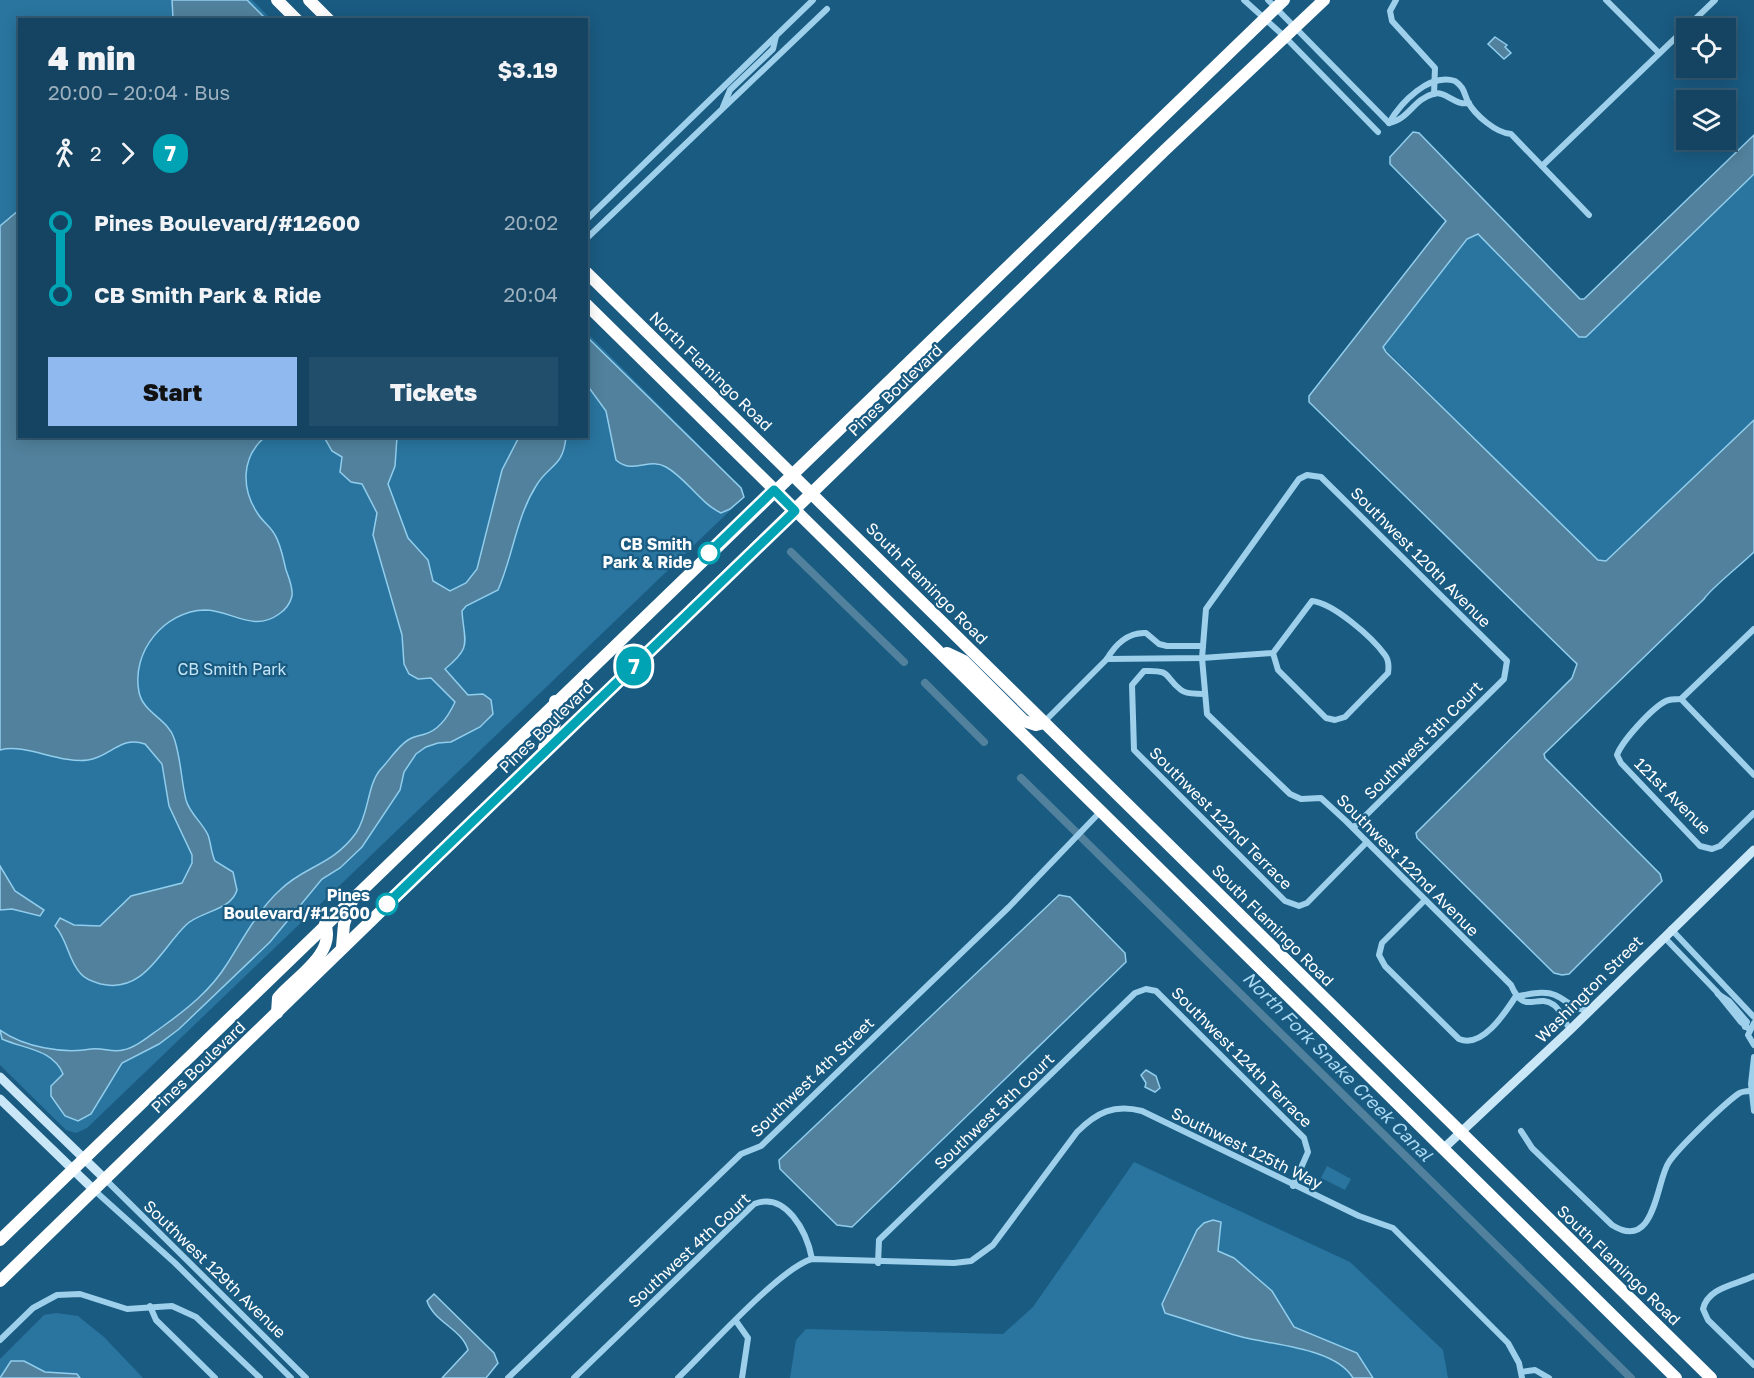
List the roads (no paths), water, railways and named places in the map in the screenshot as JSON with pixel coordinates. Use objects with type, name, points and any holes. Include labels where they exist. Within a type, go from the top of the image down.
[{"type":"highway","points":[[277,0],[295,18]]},
{"type":"highway","points":[[309,0],[327,18]]},
{"type":"highway","name":"Pines Boulevard","points":[[0,1281],[1165,150],[1324,0]]},
{"type":"highway","name":"Pines Boulevard","points":[[0,1240],[555,701],[1264,20],[1276,3]]},
{"type":"highway","name":"North Flamingo Road","points":[[588,274],[813,493]]},
{"type":"highway","points":[[588,306],[1676,1378]]},
{"type":"highway","name":"South Flamingo Road","points":[[813,493],[1711,1378]]},
{"type":"highway","points":[[937,649],[964,661],[1024,721],[1036,725],[1044,723]]},
{"type":"highway","points":[[541,754],[555,723],[555,701]]},
{"type":"highway","points":[[342,947],[344,924],[353,897]]},
{"type":"highway","points":[[278,1013],[278,998],[323,950],[327,931],[325,924]]},
{"type":"street","points":[[588,218],[813,0]]},
{"type":"street","points":[[1244,0],[1285,37],[1378,132]]},
{"type":"street","points":[[1606,0],[1659,53]]},
{"type":"street","points":[[1542,166],[1714,0]]},
{"type":"street","points":[[1394,2],[1392,21],[1437,72],[1434,93]]},
{"type":"street","points":[[1276,3],[1296,27],[1389,123]]},
{"type":"street","points":[[588,236],[826,9]]},
{"type":"street","points":[[722,109],[730,90],[773,49],[776,36]]},
{"type":"street","points":[[760,51],[762,60]]},
{"type":"street","points":[[1389,123],[1397,110],[1417,90],[1436,82],[1450,80],[1460,84],[1469,103],[1499,132],[1511,134],[1590,215]]},
{"type":"street","points":[[1389,123],[1399,122],[1423,99],[1434,93],[1443,94],[1457,103],[1469,103]]},
{"type":"street","name":"Southwest 122nd Avenue","points":[[1307,475],[1299,479],[1206,609],[1202,658],[1207,714],[1290,794],[1301,799],[1321,798],[1510,985],[1516,996]]},
{"type":"street","name":"Southwest 120th Avenue","points":[[1307,475],[1321,477],[1507,661],[1508,668]]},
{"type":"street","points":[[1107,659],[1202,658],[1274,653],[1312,601],[1325,602],[1355,626],[1385,655],[1389,664],[1388,673],[1345,717],[1335,720],[1326,718],[1278,670],[1274,653]]},
{"type":"street","points":[[1753,631],[1681,699],[1754,775]]},
{"type":"street","points":[[1044,723],[1118,645],[1133,634],[1140,633],[1167,646],[1203,646]]},
{"type":"street","name":"Southwest 5th Court","points":[[1353,828],[1504,679],[1508,668]]},
{"type":"street","name":"Southwest 122nd Terrace","points":[[1205,693],[1188,693],[1180,689],[1169,674],[1163,672],[1144,671],[1136,676],[1132,685],[1134,750],[1285,901],[1299,906],[1307,903],[1367,842]]},
{"type":"street","name":"121st Avenue","points":[[1681,699],[1668,700],[1660,705],[1621,744],[1617,755],[1621,763],[1700,846],[1712,849],[1720,846],[1754,813]]},
{"type":"street","name":"Southwest 4th Street","points":[[508,1378],[741,1154],[761,1146],[1101,811]]},
{"type":"street","name":"Washington Street","points":[[1444,1148],[1590,1011],[1754,850]]},
{"type":"street","points":[[1424,901],[1379,949],[1381,960],[1459,1039],[1473,1041],[1483,1035],[1516,996],[1542,992],[1555,995],[1568,1006],[1590,1011]]},
{"type":"street","points":[[1671,929],[1754,1017]]},
{"type":"street","points":[[1663,937],[1750,1026],[1748,1038],[1754,1045]]},
{"type":"street","points":[[1688,962],[1696,955]]},
{"type":"street","name":"Southwest 5th Court","points":[[878,1263],[879,1240],[1135,993],[1146,989]]},
{"type":"street","name":"Southwest 124th Terrace","points":[[1146,989],[1156,991],[1305,1138],[1308,1152],[1293,1186]]},
{"type":"street","points":[[1516,996],[1527,1003],[1547,1001],[1557,1007],[1566,1025],[1571,1029]]},
{"type":"street","points":[[1754,1057],[1751,1090],[1754,1111]]},
{"type":"street","points":[[0,1077],[105,1179]]},
{"type":"street","points":[[1521,1131],[1532,1148],[1612,1225],[1624,1231],[1640,1226],[1651,1214],[1658,1200],[1668,1162],[1726,1105],[1741,1092],[1751,1090]]},
{"type":"street","points":[[0,1099],[94,1190]]},
{"type":"street","name":"Southwest 125th Way","points":[[878,1263],[954,1263],[970,1261],[984,1254],[1004,1233],[1077,1132],[1091,1118],[1106,1110],[1127,1107],[1142,1112],[1293,1186],[1359,1216],[1392,1228],[1498,1332],[1512,1349],[1521,1375]]},
{"type":"street","name":"Southwest 129th Avenue","points":[[105,1179],[306,1378]]},
{"type":"street","name":"Southwest 129th Avenue","points":[[94,1190],[175,1263],[291,1378]]},
{"type":"street","name":"Southwest 4th Court","points":[[574,1378],[754,1204],[766,1199],[778,1203],[801,1227],[809,1242],[812,1259]]},
{"type":"street","points":[[678,1378],[792,1269],[812,1259],[878,1263]]},
{"type":"street","points":[[1754,1276],[1711,1294],[1703,1306],[1703,1313],[1708,1320],[1754,1365]]},
{"type":"street","points":[[0,1340],[33,1308],[50,1298],[66,1293],[89,1296],[120,1308],[172,1306],[187,1311],[260,1378]]},
{"type":"street","points":[[150,1306],[156,1320],[215,1378]]},
{"type":"street","points":[[736,1321],[744,1329],[748,1338],[742,1376]]},
{"type":"street","points":[[1521,1375],[1534,1370],[1549,1378]]},
{"type":"waterway","name":"North Fork Snake Creek Canal","points":[[791,552],[904,662]]},
{"type":"waterway","name":"North Fork Snake Creek Canal","points":[[925,683],[984,742]]},
{"type":"waterway","name":"North Fork Snake Creek Canal","points":[[1021,778],[1631,1378]]},
{"type":"place","name":"CB Smith Park & Ride","points":[[709,553]]},
{"type":"place","name":"Pines Boulevard/#12600","points":[[387,904]]},
{"type":"park label","name":"CB Smith Park","points":[[232,669]]}]
